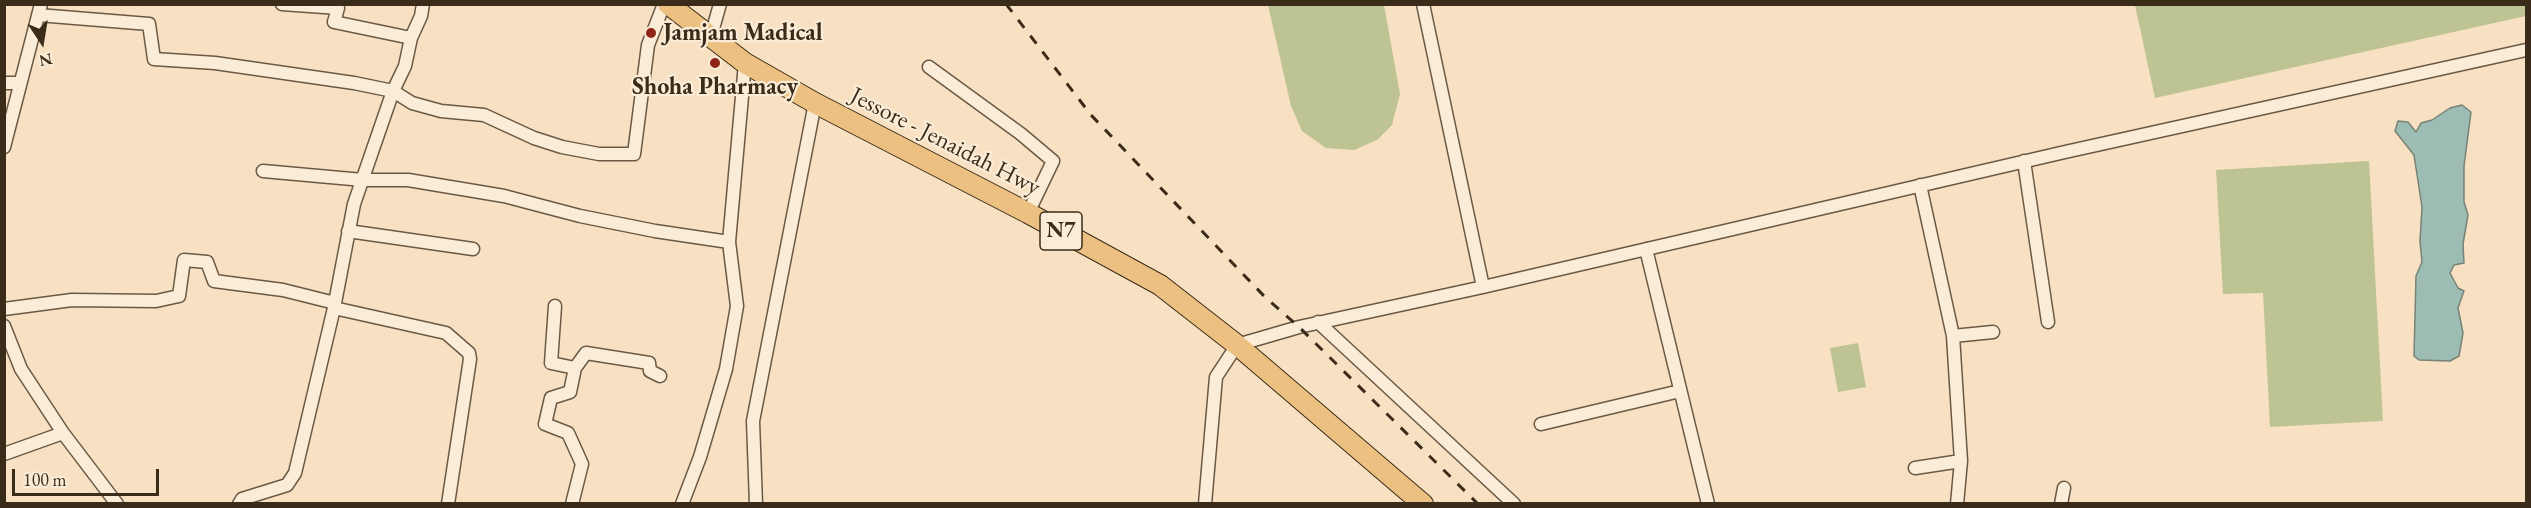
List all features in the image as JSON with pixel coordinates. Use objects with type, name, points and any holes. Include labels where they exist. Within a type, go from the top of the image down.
[{"type":"highway","name":"Jessore - Jenaidah Hwy","points":[[668,4],[745,63],[815,103],[1028,213],[1160,285],[1237,345],[1423,504]]},
{"type":"street","points":[[282,4],[338,8],[334,22],[411,38]]},
{"type":"street","points":[[239,504],[242,499],[287,485],[292,480],[334,305],[354,204],[393,92],[405,66],[411,38],[421,16],[423,4]]},
{"type":"street","points":[[4,147],[39,10],[149,24],[154,59],[262,69],[354,83],[393,92],[422,106],[484,116],[534,138],[562,147],[599,154],[634,154],[648,45],[664,4]]},
{"type":"street","points":[[711,36],[720,4]]},
{"type":"street","points":[[1423,4],[1483,287]]},
{"type":"street","points":[[1205,504],[1216,377],[1237,345],[1318,322],[1483,287],[2024,161],[2526,50]]},
{"type":"street","points":[[682,504],[700,457],[726,369],[737,306],[729,242],[745,63]]},
{"type":"street","points":[[929,67],[1021,134],[1053,161],[1028,213]]},
{"type":"street","points":[[4,83],[20,83]]},
{"type":"street","points":[[756,504],[753,421],[815,103]]},
{"type":"street","points":[[2024,161],[2048,322]]},
{"type":"street","points":[[263,171],[363,180],[408,180],[504,196],[579,216],[655,231],[729,242]]},
{"type":"street","points":[[1920,186],[1953,336],[1961,461],[1957,504]]},
{"type":"street","points":[[348,231],[473,249]]},
{"type":"street","points":[[1646,249],[1708,504]]},
{"type":"street","points":[[4,309],[72,300],[156,301],[179,296],[184,260],[207,262],[214,281],[283,290],[446,333],[469,353],[470,359],[448,504]]},
{"type":"street","points":[[555,306],[551,363],[575,368]]},
{"type":"street","points":[[1318,322],[1514,504]]},
{"type":"street","points":[[4,326],[21,369],[63,433],[117,504]]},
{"type":"street","points":[[1953,336],[1993,332]]},
{"type":"street","points":[[572,504],[582,464],[568,433],[545,424],[551,398],[570,392],[575,368],[586,353],[649,363],[650,371],[660,376]]},
{"type":"street","points":[[1541,424],[1680,391]]},
{"type":"street","points":[[4,454],[63,433]]},
{"type":"street","points":[[1915,468],[1961,461]]},
{"type":"street","points":[[2061,504],[2064,488]]},
{"type":"green space","points":[[2526,4],[2526,16],[2155,98],[2135,5]]},
{"type":"green space","points":[[1268,5],[1384,5],[1400,94],[1392,125],[1377,140],[1354,150],[1326,148],[1302,131],[1291,106]]},
{"type":"green space","points":[[2369,161],[2383,421],[2270,427],[2263,293],[2223,294],[2216,170]]},
{"type":"green space","points":[[1858,343],[1866,387],[1838,392],[1830,348]]},
{"type":"water","points":[[2462,105],[2471,112],[2464,166],[2464,202],[2468,215],[2463,244],[2464,263],[2454,265],[2450,273],[2458,288],[2464,291],[2458,308],[2463,333],[2459,356],[2450,361],[2419,360],[2414,356],[2416,276],[2422,262],[2420,241],[2422,207],[2414,155],[2395,131],[2398,121],[2408,122],[2416,132],[2421,123],[2432,120],[2450,108]]},
{"type":"railway","points":[[1006,4],[1091,115],[1264,296],[1299,327],[1478,504]]},
{"type":"place","name":"Jamjam Madical","points":[[651,33]]},
{"type":"place","name":"Shoha Pharmacy","points":[[715,63]]}]
